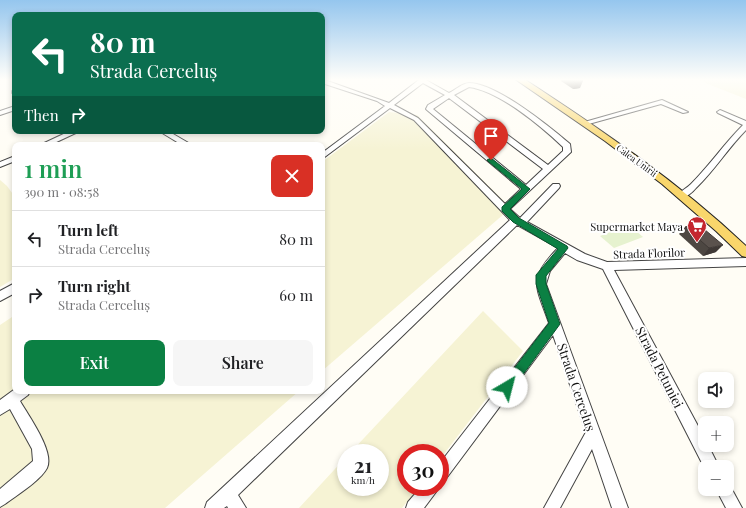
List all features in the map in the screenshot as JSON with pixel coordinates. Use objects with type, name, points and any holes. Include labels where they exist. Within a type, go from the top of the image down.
[{"type":"main road","name":"Calea Unirii","points":[[555,103],[683,194],[723,229],[746,253]]},
{"type":"street","name":"Strada Florilor","points":[[384,103],[416,118],[518,222],[587,260],[607,266],[746,262]]},
{"type":"street","points":[[325,156],[393,103]]},
{"type":"street","points":[[436,103],[430,106],[429,109],[526,189]]},
{"type":"street","points":[[459,103],[548,169]]},
{"type":"street","points":[[505,209],[567,152],[568,149],[547,128],[509,103]]},
{"type":"street","points":[[585,123],[659,103]]},
{"type":"street","points":[[664,103],[685,112]]},
{"type":"street","points":[[0,114],[12,109]]},
{"type":"street","points":[[683,194],[693,187],[731,140],[746,125],[720,112]]},
{"type":"street","points":[[51,142],[69,134]]},
{"type":"street","points":[[168,134],[182,142]]},
{"type":"street","points":[[172,137],[177,134]]},
{"type":"street","points":[[0,164],[12,159]]},
{"type":"street","points":[[213,508],[556,186]]},
{"type":"street","name":"Strada Cerceluș","points":[[564,248],[541,275],[541,284],[620,508]]},
{"type":"street","name":"Strada Petuniei","points":[[607,266],[708,460]]},
{"type":"street","points":[[0,297],[12,289]]},
{"type":"street","points":[[449,462],[555,324]]},
{"type":"street","points":[[0,408],[17,395],[39,448],[41,457],[41,464],[28,477],[0,499]]},
{"type":"street","points":[[552,508],[593,433]]},
{"type":"street","points":[[228,495],[238,508]]},
{"type":"street","points":[[414,508],[423,496]]},
{"type":"street","points":[[728,496],[734,508]]},
{"type":"shaded area","points":[[389,112],[417,115],[511,208],[325,368],[325,160]]},
{"type":"shaded area","points":[[0,180],[12,193],[12,280],[0,287]]},
{"type":"shaded area","points":[[483,311],[523,351],[449,447],[449,444],[397,444],[397,496],[412,496],[402,508],[299,508],[337,467],[337,496],[389,496],[389,444],[358,444]]},
{"type":"shaded area","points":[[12,317],[12,394],[296,394],[165,508],[0,508],[0,325]]},
{"type":"green space","points":[[629,225],[643,237],[614,248],[600,236]]},
{"type":"building","points":[[698,224],[723,245],[709,248],[685,227]]},
{"type":"place","name":"Supermarket Maya","points":[[697,243]]},
{"type":"route","points":[[491,160],[526,189],[505,209],[516,220],[564,248],[541,275],[541,284],[555,324],[507,387]]}]
